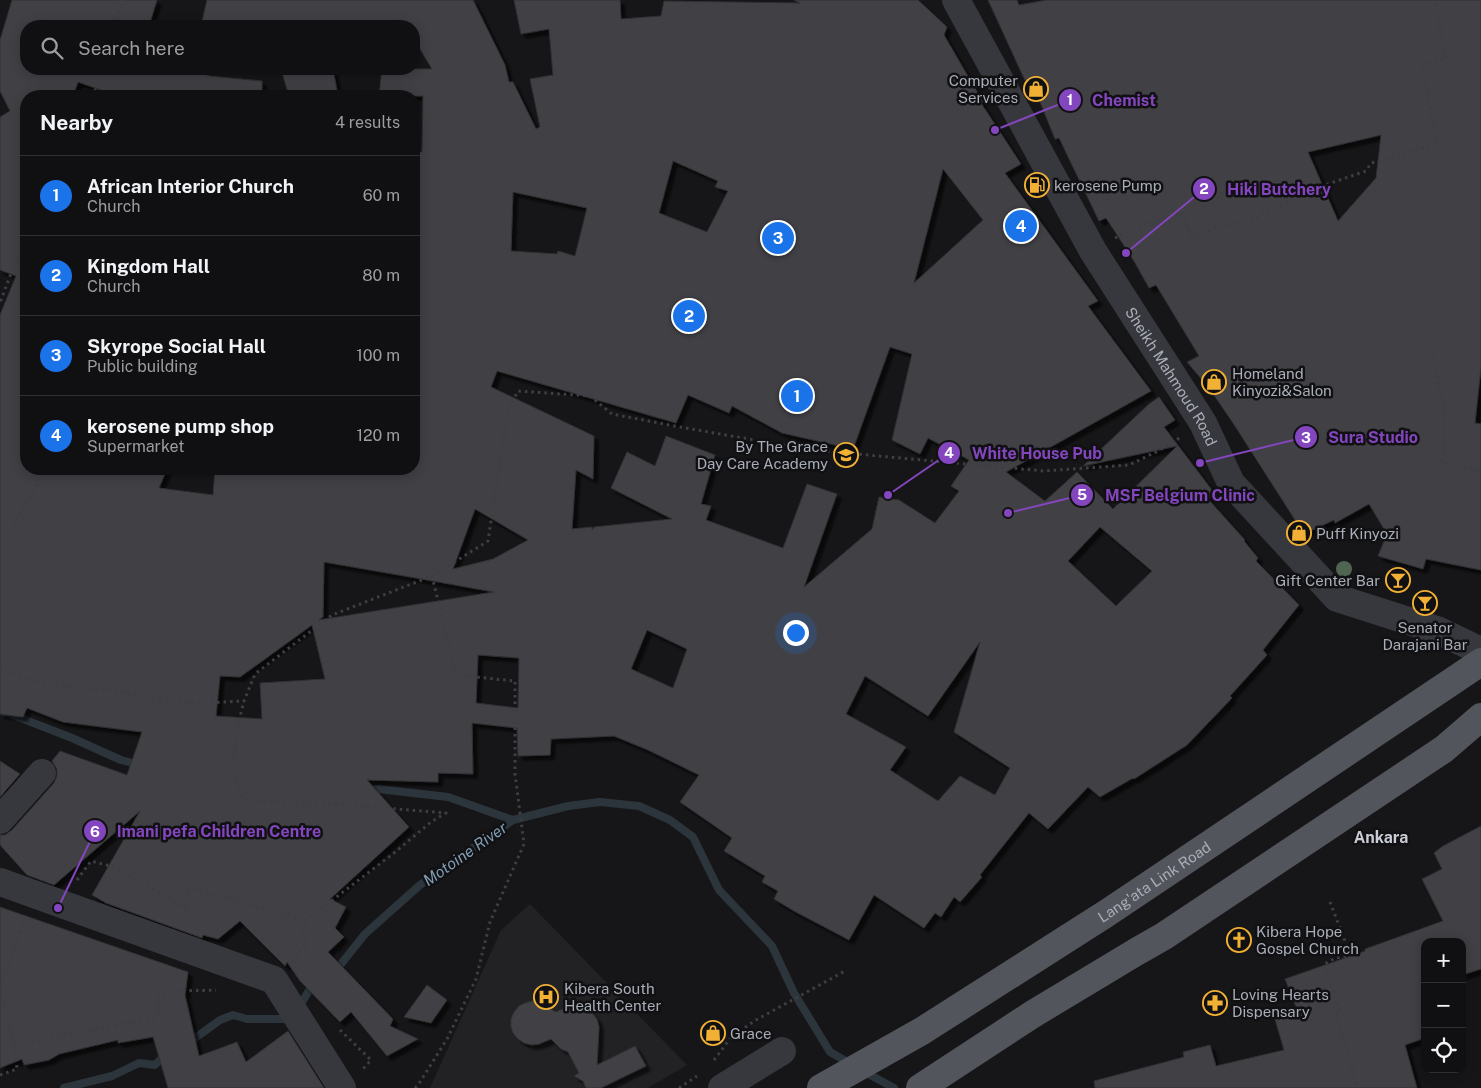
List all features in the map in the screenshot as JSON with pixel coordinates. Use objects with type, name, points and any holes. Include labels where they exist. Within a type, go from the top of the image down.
[{"type":"main road","name":"Lang'ata Link Road","points":[[821,1088],[922,1031],[1107,913],[1481,662]]},
{"type":"main road","points":[[928,1083],[1033,1014],[1164,936],[1444,749],[1481,717]]},
{"type":"street","name":"Sheikh Mahmoud Road","points":[[956,0],[1093,251],[1203,423],[1231,483],[1337,598],[1437,630],[1481,651]]},
{"type":"street","points":[[0,820],[42,773]]},
{"type":"street","points":[[0,882],[274,980],[342,1088]]},
{"type":"street","points":[[722,1088],[782,1051]]},
{"type":"path","points":[[117,20],[122,0]]},
{"type":"path","points":[[1093,251],[1111,240],[1144,225],[1182,212],[1192,238],[1224,224],[1231,226],[1243,220],[1252,221],[1325,184],[1366,171],[1371,163],[1405,155],[1408,152],[1437,144],[1422,64],[1446,58],[1435,0]]},
{"type":"path","points":[[95,90],[102,75]]},
{"type":"path","points":[[20,258],[16,260],[1,300],[20,305]]},
{"type":"path","points":[[1432,350],[1438,384],[1444,403],[1444,454],[1441,461],[1481,471]]},
{"type":"path","points":[[274,980],[290,965],[307,942],[301,936],[305,921],[394,853],[431,822],[446,813],[349,805],[244,800],[236,782],[234,765],[237,724],[255,674],[332,615],[432,576],[488,541],[508,409],[518,391],[590,396],[612,414],[680,428],[812,450],[1044,471],[1129,465],[1158,451],[1203,423]]},
{"type":"path","points":[[7,538],[42,475]]},
{"type":"path","points":[[415,1088],[447,1039],[476,979],[490,922],[524,844],[515,774],[515,681],[456,675],[432,576]]},
{"type":"path","points":[[0,669],[46,684],[120,692],[163,701],[203,703],[244,701]]},
{"type":"path","points":[[0,1075],[17,1069],[14,1045],[0,994],[1,986],[40,897],[66,895],[91,861],[114,867],[186,908],[189,887],[305,921]]},
{"type":"path","points":[[1330,902],[1348,949],[1347,956],[1335,958],[1323,965],[1340,1011],[1336,1016],[1353,1071],[1356,1088]]},
{"type":"path","points":[[711,1063],[732,1036],[756,1020],[845,971]]},
{"type":"path","points":[[14,1045],[154,1018],[158,1016],[157,997],[160,994],[218,990]]},
{"type":"path","points":[[679,1088],[699,1075]]},
{"type":"shaded area","name":"Kibera South Health Center","points":[[530,904],[687,1065],[648,1088],[430,1088],[501,930]]},
{"type":"building","points":[[12,0],[157,0],[151,20],[20,20],[20,75],[206,75],[262,81],[262,90],[101,90],[78,82],[75,90],[20,90],[20,475],[164,475],[159,488],[213,495],[215,475],[420,475],[420,152],[422,152],[423,96],[420,96],[420,90],[380,90],[381,75],[420,75],[420,69],[432,69],[420,49],[420,20],[202,20],[207,0],[473,0],[505,65],[509,82],[513,82],[536,129],[540,127],[530,79],[553,75],[549,29],[521,34],[514,0],[620,0],[621,19],[661,16],[664,1],[800,3],[794,0],[918,0],[947,27],[944,35],[983,102],[981,103],[1021,164],[1005,173],[1098,301],[1088,306],[1151,391],[1006,472],[1045,501],[1077,472],[1113,509],[1177,446],[1083,466],[1149,404],[1159,397],[1175,420],[1164,427],[1215,494],[1208,499],[1245,540],[1258,558],[1256,561],[1299,605],[1263,650],[1267,655],[1230,696],[1232,698],[1187,745],[1134,779],[1100,797],[1088,787],[1048,829],[1029,813],[980,875],[982,877],[960,902],[954,897],[941,917],[935,913],[924,928],[874,895],[849,940],[774,899],[778,891],[762,882],[765,876],[724,851],[732,838],[680,802],[699,775],[614,736],[551,739],[550,755],[518,756],[517,728],[472,723],[473,774],[438,773],[438,782],[367,780],[409,827],[330,899],[346,907],[335,928],[344,937],[328,952],[393,1019],[390,1026],[418,1039],[387,1056],[351,1012],[340,1022],[300,981],[287,962],[285,966],[240,921],[218,939],[203,935],[202,938],[106,903],[92,895],[140,811],[54,885],[27,875],[0,845],[0,835],[5,835],[12,830],[54,783],[57,769],[52,761],[60,751],[127,775],[142,732],[63,722],[27,708],[23,717],[0,714],[0,315],[16,276],[0,270],[0,117],[10,111],[0,91],[0,40]],"holes":[[[673,161],[718,181],[715,187],[728,191],[707,232],[659,213]],[[943,169],[983,220],[914,283]],[[513,192],[587,208],[575,256],[558,251],[557,254],[511,251]],[[890,347],[912,354],[892,440],[920,454],[928,438],[969,460],[951,486],[959,491],[935,523],[899,500],[879,497],[872,529],[804,587],[837,494],[807,484],[783,548],[706,520],[711,506],[701,504],[715,455],[666,436],[655,466],[627,452],[611,488],[672,519],[594,527],[592,530],[592,527],[572,529],[576,470],[593,479],[594,436],[491,387],[497,371],[676,423],[688,395],[729,413],[732,406],[782,433],[853,449]],[[475,509],[528,540],[493,559],[453,569]],[[1100,527],[1152,571],[1116,606],[1068,561]],[[324,562],[494,592],[319,620],[323,617]],[[312,625],[325,679],[260,683],[262,719],[216,716],[220,676],[240,677]],[[647,630],[687,649],[673,688],[631,669]],[[980,642],[954,732],[1010,768],[995,795],[960,776],[938,801],[890,770],[906,747],[846,714],[865,676],[928,716]],[[478,655],[519,658],[518,708],[476,703]]]},
{"type":"building","points":[[988,0],[1017,0],[1019,5],[1047,0],[1481,0],[1481,367],[1475,423],[1481,424],[1481,570],[1426,559],[1423,569],[1378,556],[1387,534],[1369,504],[1335,523],[1334,520],[1304,534],[1233,423],[1209,388],[1187,362],[1199,356],[1156,285],[1149,288],[1106,218],[1099,221],[1059,138],[1055,139],[1032,82],[1027,84]],"holes":[[[1381,135],[1376,178],[1338,221],[1308,152]]]},
{"type":"building","points":[[283,75],[334,75],[337,90],[287,90]]},
{"type":"building","points":[[0,761],[20,774],[0,797]]},
{"type":"building","points":[[1481,826],[1481,969],[1466,974],[1466,938],[1421,938],[1421,1039],[1405,1045],[1417,1088],[1095,1088],[1094,1081],[1184,1057],[1183,1052],[1210,1045],[1216,1066],[1284,1050],[1274,1016],[1297,1009],[1285,979],[1443,921],[1422,879],[1442,869],[1434,853],[1443,846]]},
{"type":"building","points":[[0,907],[188,972],[185,995],[199,1056],[237,1042],[246,1062],[288,1031],[324,1088],[168,1088],[153,1037],[118,1043],[118,1040],[59,1054],[49,1060],[24,1065],[22,1059],[0,1068]]},
{"type":"building","points":[[427,985],[447,1000],[431,1023],[404,1017]]},
{"type":"building","points":[[532,1001],[540,1003],[556,1012],[570,1006],[578,1006],[592,1013],[597,1019],[599,1027],[597,1065],[635,1046],[646,1066],[601,1088],[586,1088],[583,1081],[574,1076],[579,1073],[568,1052],[561,1049],[551,1039],[532,1045],[524,1043],[513,1033],[511,1019],[514,1012],[519,1006]]},
{"type":"waterway","points":[[0,710],[72,738],[121,760],[140,765]]},
{"type":"waterway","points":[[366,790],[378,789],[448,797],[513,820]]},
{"type":"waterway","name":"Motoine River","points":[[333,972],[365,934],[420,885],[513,820],[568,806],[600,802],[639,806],[670,820],[693,837],[719,890],[772,946],[794,993],[830,1052],[851,1064]]},
{"type":"waterway","name":"Motoine River","points":[[298,1009],[311,987],[315,984]]},
{"type":"waterway","name":"Motoine River","points":[[187,1044],[220,1020],[233,1015],[247,1019],[292,1019]]},
{"type":"waterway","name":"Motoine River","points":[[64,1088],[112,1076],[139,1063],[155,1065],[166,1054]]},
{"type":"waterway","name":"Motoine River","points":[[863,1071],[894,1088]]},
{"type":"place","name":"Computer Services","points":[[1036,89]]},
{"type":"place","name":"Chemist","points":[[995,130]]},
{"type":"place","name":"kerosene Pump","points":[[1037,185]]},
{"type":"place","name":"kerosene pump shop","points":[[1021,226]]},
{"type":"place","name":"Skyrope Social Hall","points":[[778,238]]},
{"type":"place","name":"Hiki Butchery","points":[[1126,253]]},
{"type":"place","name":"Kingdom Hall","points":[[689,316]]},
{"type":"place","name":"Homeland Kinyozi&Salon","points":[[1214,382]]},
{"type":"place","name":"African Interior Church","points":[[797,396]]},
{"type":"place","name":"By The Grace Day Care Academy","points":[[846,455]]},
{"type":"place","name":"Sura Studio","points":[[1200,463]]},
{"type":"place","name":"White House Pub","points":[[888,495]]},
{"type":"place","name":"MSF Belgium Clinic","points":[[1008,513]]},
{"type":"place","name":"Puff Kinyozi","points":[[1299,533]]},
{"type":"place","name":"Gift Center Bar","points":[[1398,580]]},
{"type":"place","name":"Senator Darajani Bar","points":[[1425,603]]},
{"type":"place","name":"Imani pefa Children Centre","points":[[58,908]]},
{"type":"place","name":"Kibera Hope Gospel Church","points":[[1239,940]]},
{"type":"place","name":"Kibera South Health Center","points":[[546,997]]},
{"type":"place","name":"Loving Hearts Dispensary","points":[[1215,1003]]},
{"type":"place","name":"Grace","points":[[713,1033]]},
{"type":"district","name":"Ankara","points":[[1381,837]]}]
